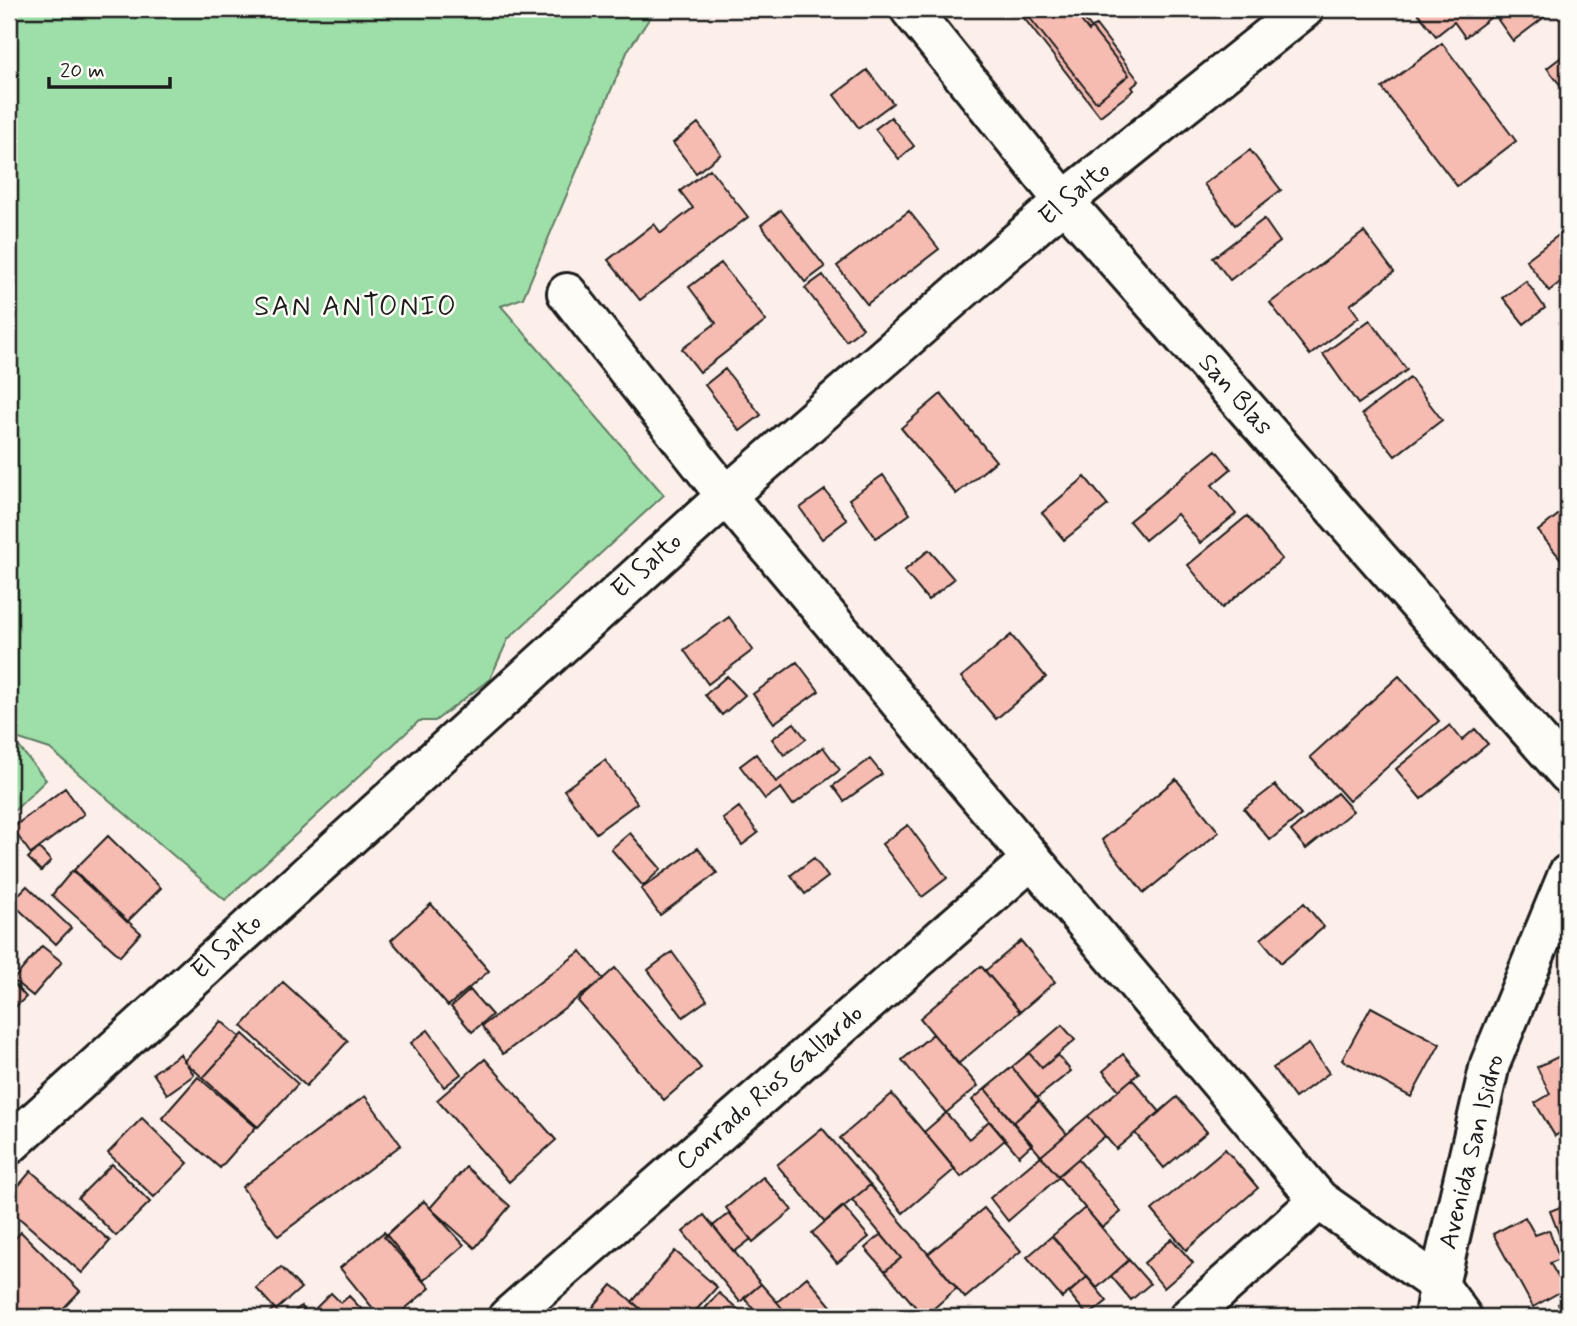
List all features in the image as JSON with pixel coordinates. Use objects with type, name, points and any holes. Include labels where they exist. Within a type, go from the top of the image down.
[{"type":"street","name":"San Blas","points":[[910,9],[1064,201],[1568,774]]},
{"type":"street","name":"El Salto","points":[[9,1144],[726,496],[1064,201],[1304,9]]},
{"type":"street","points":[[567,293],[726,496],[1319,1200],[1436,1301],[1462,1317]]},
{"type":"street","name":"Conrado Rios Gallardo","points":[[508,1317],[1032,859]]},
{"type":"street","name":"Avenida San Isidro","points":[[1436,1301],[1490,1064],[1568,874]]},
{"type":"street","points":[[1189,1317],[1319,1200]]},
{"type":"green space","points":[[9,9],[656,9],[628,50],[523,298],[501,306],[664,495],[508,639],[490,679],[435,721],[419,721],[225,900],[50,749],[10,736],[46,780],[9,816]]},
{"type":"building","points":[[1017,9],[1072,9],[1089,31],[1096,25],[1139,81],[1132,87],[1134,90],[1100,116]]},
{"type":"building","points":[[1023,9],[1076,9],[1129,75],[1096,102]]},
{"type":"building","points":[[1422,9],[1495,9],[1498,12],[1465,37],[1454,22],[1436,36],[1417,12]]},
{"type":"building","points":[[1512,9],[1555,9],[1513,41],[1498,20]]},
{"type":"building","points":[[1442,43],[1516,141],[1457,186],[1382,88]]},
{"type":"building","points":[[1568,52],[1568,95],[1547,68]]},
{"type":"building","points":[[867,70],[893,103],[859,128],[834,95]]},
{"type":"building","points":[[891,117],[914,146],[899,159],[875,129]]},
{"type":"building","points":[[698,123],[721,154],[696,173],[673,143]]},
{"type":"building","points":[[1250,150],[1281,190],[1235,225],[1204,184]]},
{"type":"building","points":[[710,169],[748,217],[640,300],[608,260],[654,224],[661,233],[693,208],[680,191]]},
{"type":"building","points":[[781,210],[825,267],[805,282],[761,225]]},
{"type":"building","points":[[909,211],[939,249],[867,304],[837,266]]},
{"type":"building","points":[[1264,219],[1280,242],[1230,280],[1213,258]]},
{"type":"building","points":[[1568,228],[1568,276],[1549,291],[1526,260]]},
{"type":"building","points":[[1364,232],[1394,272],[1350,305],[1359,317],[1310,355],[1270,303]]},
{"type":"building","points":[[721,263],[766,321],[700,372],[682,349],[716,323],[689,287]]},
{"type":"building","points":[[823,275],[863,328],[846,341],[805,288]]},
{"type":"building","points":[[1526,281],[1545,308],[1524,324],[1503,298]]},
{"type":"building","points":[[1370,320],[1407,370],[1358,404],[1323,354]]},
{"type":"building","points":[[725,369],[761,415],[740,431],[705,385]]},
{"type":"building","points":[[1410,378],[1442,420],[1395,456],[1362,414]]},
{"type":"building","points":[[941,394],[996,461],[956,494],[901,428]]},
{"type":"building","points":[[1216,450],[1231,469],[1212,485],[1236,514],[1200,543],[1177,514],[1145,540],[1129,521]]},
{"type":"building","points":[[883,475],[910,514],[876,538],[849,499]]},
{"type":"building","points":[[1085,477],[1108,505],[1064,540],[1042,513]]},
{"type":"building","points":[[825,490],[847,520],[822,539],[800,508]]},
{"type":"building","points":[[1568,507],[1568,568],[1538,531]]},
{"type":"building","points":[[1247,516],[1282,559],[1222,608],[1188,565]]},
{"type":"building","points":[[929,550],[954,579],[928,600],[904,571]]},
{"type":"building","points":[[729,617],[753,650],[708,684],[684,650]]},
{"type":"building","points":[[1011,635],[1046,677],[996,719],[961,677]]},
{"type":"building","points":[[797,662],[819,691],[774,723],[753,694]]},
{"type":"building","points":[[727,676],[745,695],[722,715],[705,695]]},
{"type":"building","points":[[1399,676],[1439,721],[1349,801],[1310,757]]},
{"type":"building","points":[[794,723],[806,739],[784,755],[772,739]]},
{"type":"building","points":[[1450,725],[1462,740],[1475,729],[1488,744],[1421,799],[1396,769]]},
{"type":"building","points":[[823,747],[840,770],[793,805],[781,788],[765,799],[740,766],[756,754],[776,782]]},
{"type":"building","points":[[870,759],[882,774],[844,801],[833,786]]},
{"type":"building","points":[[605,760],[637,803],[596,833],[564,790]]},
{"type":"building","points":[[1176,779],[1219,832],[1144,893],[1102,840]]},
{"type":"building","points":[[1275,785],[1301,815],[1270,840],[1244,809]]},
{"type":"building","points":[[65,788],[84,814],[31,854],[12,828]]},
{"type":"building","points":[[1337,793],[1353,811],[1306,849],[1291,831]]},
{"type":"building","points":[[739,807],[758,833],[742,845],[723,819]]},
{"type":"building","points":[[908,825],[947,878],[922,897],[882,844]]},
{"type":"building","points":[[630,833],[661,869],[643,886],[611,849]]},
{"type":"building","points":[[108,836],[161,888],[127,922],[74,870]]},
{"type":"building","points":[[39,848],[51,861],[41,871],[28,858]]},
{"type":"building","points":[[698,848],[717,873],[660,915],[641,889]]},
{"type":"building","points":[[814,858],[828,877],[805,894],[791,875]]},
{"type":"building","points":[[72,871],[141,933],[120,956],[52,895]]},
{"type":"building","points":[[27,886],[71,928],[56,944],[11,902]]},
{"type":"building","points":[[1304,903],[1324,927],[1281,963],[1261,939]]},
{"type":"building","points":[[431,904],[489,971],[448,1006],[391,940]]},
{"type":"building","points":[[1021,941],[1055,982],[1020,1012],[985,971]]},
{"type":"building","points":[[42,946],[62,962],[33,996],[13,980]]},
{"type":"building","points":[[581,951],[603,979],[503,1054],[482,1026]]},
{"type":"building","points":[[672,952],[707,1000],[683,1017],[648,970]]},
{"type":"building","points":[[981,966],[1020,1012],[958,1064],[920,1018]]},
{"type":"building","points":[[615,968],[701,1068],[664,1100],[578,1001]]},
{"type":"building","points":[[9,978],[26,997],[9,1013]]},
{"type":"building","points":[[283,982],[348,1041],[306,1086],[242,1026]]},
{"type":"building","points":[[470,990],[492,1015],[472,1032],[451,1007]]},
{"type":"building","points":[[1371,1007],[1440,1044],[1411,1097],[1342,1060]]},
{"type":"building","points":[[221,1021],[240,1037],[203,1078],[184,1061]]},
{"type":"building","points":[[1062,1025],[1075,1040],[1042,1068],[1029,1053]]},
{"type":"building","points":[[428,1030],[461,1074],[444,1087],[411,1043]]},
{"type":"building","points":[[243,1034],[298,1084],[258,1127],[203,1078]]},
{"type":"building","points":[[933,1034],[978,1086],[946,1113],[902,1060]]},
{"type":"building","points":[[1309,1044],[1329,1073],[1295,1098],[1273,1068]]},
{"type":"building","points":[[1568,1052],[1568,1134],[1566,1129],[1555,1136],[1535,1103],[1550,1094],[1537,1067]]},
{"type":"building","points":[[1029,1053],[1042,1068],[1058,1055],[1071,1071],[1037,1098],[1012,1067]]},
{"type":"building","points":[[180,1054],[194,1075],[167,1094],[153,1073]]},
{"type":"building","points":[[1123,1054],[1139,1073],[1119,1090],[1103,1071]]},
{"type":"building","points":[[485,1059],[556,1140],[509,1182],[437,1100]]},
{"type":"building","points":[[1012,1067],[1039,1100],[1013,1123],[985,1089]]},
{"type":"building","points":[[198,1077],[256,1127],[220,1168],[162,1118]]},
{"type":"building","points":[[1132,1079],[1160,1112],[1116,1149],[1088,1116]]},
{"type":"building","points":[[985,1089],[1032,1144],[1019,1156],[972,1100]]},
{"type":"building","points":[[892,1094],[955,1169],[903,1213],[840,1138]]},
{"type":"building","points":[[365,1096],[401,1145],[278,1236],[242,1187]]},
{"type":"building","points":[[1177,1097],[1207,1132],[1164,1168],[1135,1133]]},
{"type":"building","points":[[1039,1101],[1067,1134],[1041,1156],[1013,1123]]},
{"type":"building","points":[[946,1113],[969,1139],[989,1121],[1005,1140],[961,1177],[924,1132]]},
{"type":"building","points":[[1088,1116],[1105,1136],[1058,1176],[1041,1156]]},
{"type":"building","points":[[142,1118],[188,1163],[154,1197],[108,1153]]},
{"type":"building","points":[[822,1128],[870,1185],[825,1222],[777,1165]]},
{"type":"building","points":[[1225,1149],[1258,1188],[1186,1250],[1152,1210]]},
{"type":"building","points":[[1041,1156],[1059,1177],[1008,1221],[990,1198]]},
{"type":"building","points":[[1078,1159],[1121,1212],[1102,1228],[1058,1176]]},
{"type":"building","points":[[112,1164],[150,1202],[116,1236],[78,1198]]},
{"type":"building","points":[[466,1167],[510,1206],[475,1248],[430,1208]]},
{"type":"building","points":[[31,1171],[110,1241],[82,1273],[9,1209],[9,1197]]},
{"type":"building","points":[[763,1177],[792,1210],[753,1242],[726,1208]]},
{"type":"building","points":[[870,1185],[957,1288],[924,1317],[885,1271],[901,1258],[852,1200]]},
{"type":"building","points":[[424,1201],[464,1245],[423,1281],[384,1237]]},
{"type":"building","points":[[1568,1204],[1568,1254],[1567,1255],[1550,1211]]},
{"type":"building","points":[[843,1206],[869,1237],[837,1263],[812,1233]]},
{"type":"building","points":[[984,1208],[1021,1251],[965,1298],[928,1254]]},
{"type":"building","points":[[1085,1208],[1129,1260],[1097,1288],[1052,1236]]},
{"type":"building","points":[[729,1213],[751,1239],[734,1252],[713,1226]]},
{"type":"building","points":[[704,1215],[761,1284],[740,1302],[683,1232]]},
{"type":"building","points":[[1525,1217],[1535,1235],[1549,1230],[1560,1259],[1550,1263],[1565,1289],[1533,1307],[1493,1234]]},
{"type":"building","points":[[21,1232],[80,1291],[55,1317],[17,1317],[9,1309],[9,1245]]},
{"type":"building","points":[[384,1232],[430,1288],[395,1317],[380,1317],[340,1268]]},
{"type":"building","points":[[881,1234],[901,1258],[885,1271],[865,1248]]},
{"type":"building","points":[[1052,1236],[1087,1277],[1062,1298],[1027,1257]]},
{"type":"building","points":[[1172,1239],[1193,1263],[1164,1288],[1144,1263]]},
{"type":"building","points":[[675,1251],[717,1287],[690,1317],[650,1317],[632,1302]]},
{"type":"building","points":[[1129,1260],[1150,1284],[1131,1300],[1111,1276]]},
{"type":"building","points":[[281,1267],[301,1288],[276,1310],[256,1288]]},
{"type":"building","points":[[807,1277],[840,1317],[789,1317],[777,1302]]},
{"type":"building","points":[[1087,1277],[1107,1301],[1088,1316],[1069,1293]]},
{"type":"building","points":[[761,1284],[789,1317],[760,1317],[744,1298]]},
{"type":"building","points":[[612,1285],[650,1317],[604,1317],[593,1307]]},
{"type":"building","points":[[331,1293],[341,1303],[349,1296],[369,1317],[289,1317],[301,1306],[309,1315]]},
{"type":"building","points":[[719,1293],[738,1309],[731,1317],[701,1317],[699,1315]]},
{"type":"building","points":[[1568,1299],[1568,1317],[1564,1317],[1558,1304]]},
{"type":"building","points":[[274,1308],[283,1317],[265,1317]]},
{"type":"district","name":"SAN ANTONIO","points":[[356,307]]}]
